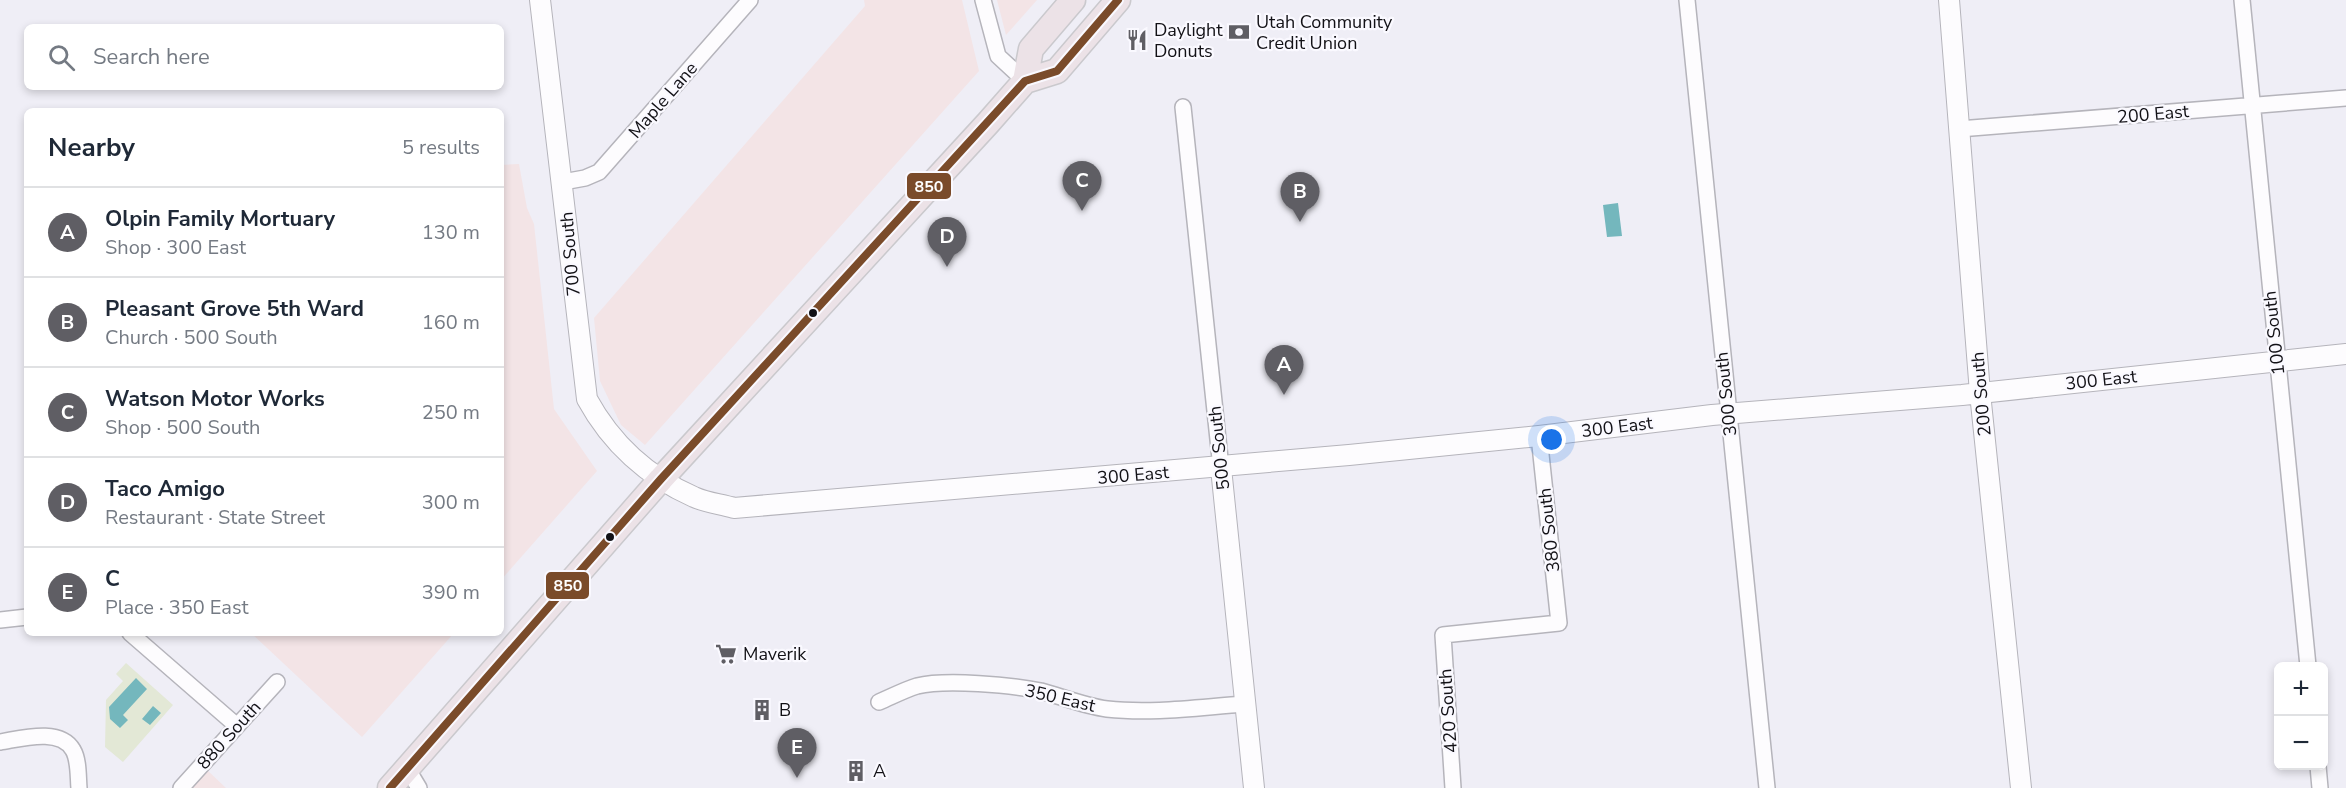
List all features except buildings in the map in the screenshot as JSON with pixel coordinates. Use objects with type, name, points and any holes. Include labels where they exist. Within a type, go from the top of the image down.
[{"type":"main road","points":[[390,788],[413,778],[660,479],[1025,81],[1031,49],[1073,0]]},
{"type":"main road","points":[[1056,20],[1084,8],[1091,0]]},
{"type":"main road","points":[[1025,81],[1057,71],[1118,0]]},
{"type":"street","name":"700 South","points":[[540,0],[587,399],[599,421],[615,440],[634,459],[660,479]]},
{"type":"street","name":"Maple Lane","points":[[563,182],[585,178],[599,172],[750,0]]},
{"type":"street","points":[[983,0],[998,56],[1025,81]]},
{"type":"street","name":"300 South","points":[[1688,0],[1767,788]]},
{"type":"street","name":"200 South","points":[[1949,0],[1980,393],[2022,788]]},
{"type":"street","name":"100 South","points":[[2242,0],[2308,662]]},
{"type":"street","name":"200 East","points":[[1959,129],[2346,98]]},
{"type":"street","name":"500 South","points":[[1184,107],[1254,788]]},
{"type":"street","name":"300 East","points":[[660,479],[696,498],[734,508],[1221,468],[1539,436],[1728,414],[1980,393],[2346,354]]},
{"type":"street","name":"380 South","points":[[1443,635],[1559,623],[1539,436]]},
{"type":"street","points":[[0,620],[24,617]]},
{"type":"street","name":"420 South","points":[[1443,635],[1453,788]]},
{"type":"street","points":[[133,636],[237,726]]},
{"type":"street","name":"880 South","points":[[181,788],[277,682]]},
{"type":"street","name":"350 East","points":[[879,702],[918,686],[958,683],[998,685],[1041,692],[1068,701],[1110,709],[1147,711],[1245,704]]},
{"type":"street","points":[[0,742],[42,737],[64,741],[73,749],[79,788]]},
{"type":"street","points":[[2318,770],[2320,788]]},
{"type":"shaded area","points":[[864,0],[962,0],[979,71],[645,445],[621,425],[600,381],[594,318],[865,6]]},
{"type":"shaded area","points":[[997,0],[1037,0],[1006,35]]},
{"type":"shaded area","points":[[519,164],[527,208],[534,224],[554,409],[597,471],[504,577],[504,165]]},
{"type":"shaded area","points":[[254,636],[451,636],[362,737]]},
{"type":"shaded area","points":[[205,768],[226,788],[187,788]]},
{"type":"green space","points":[[126,663],[173,705],[123,762],[105,747],[106,700],[123,681],[116,674]]},
{"type":"water","points":[[1618,203],[1622,236],[1607,237],[1603,205]]},
{"type":"water","points":[[136,678],[147,689],[123,715],[128,720],[120,728],[110,719],[109,707]]},
{"type":"water","points":[[153,706],[161,713],[150,725],[142,719]]},
{"type":"transit line","name":"850","points":[[390,788],[661,479],[1025,81],[1057,71],[1118,0]]},
{"type":"place","name":"Utah Community Credit Union","points":[[1239,32]]},
{"type":"place","name":"Daylight Donuts","points":[[1137,40]]},
{"type":"place","name":"Watson Motor Works","points":[[1082,211]]},
{"type":"place","name":"Pleasant Grove 5th Ward","points":[[1300,222]]},
{"type":"place","name":"Taco Amigo","points":[[947,267]]},
{"type":"place","name":"Olpin Family Mortuary","points":[[1284,395]]},
{"type":"place","name":"Maverik","points":[[726,654]]},
{"type":"place","name":"B","points":[[762,710]]},
{"type":"place","name":"A","points":[[856,771]]},
{"type":"place","name":"C","points":[[797,778]]}]
